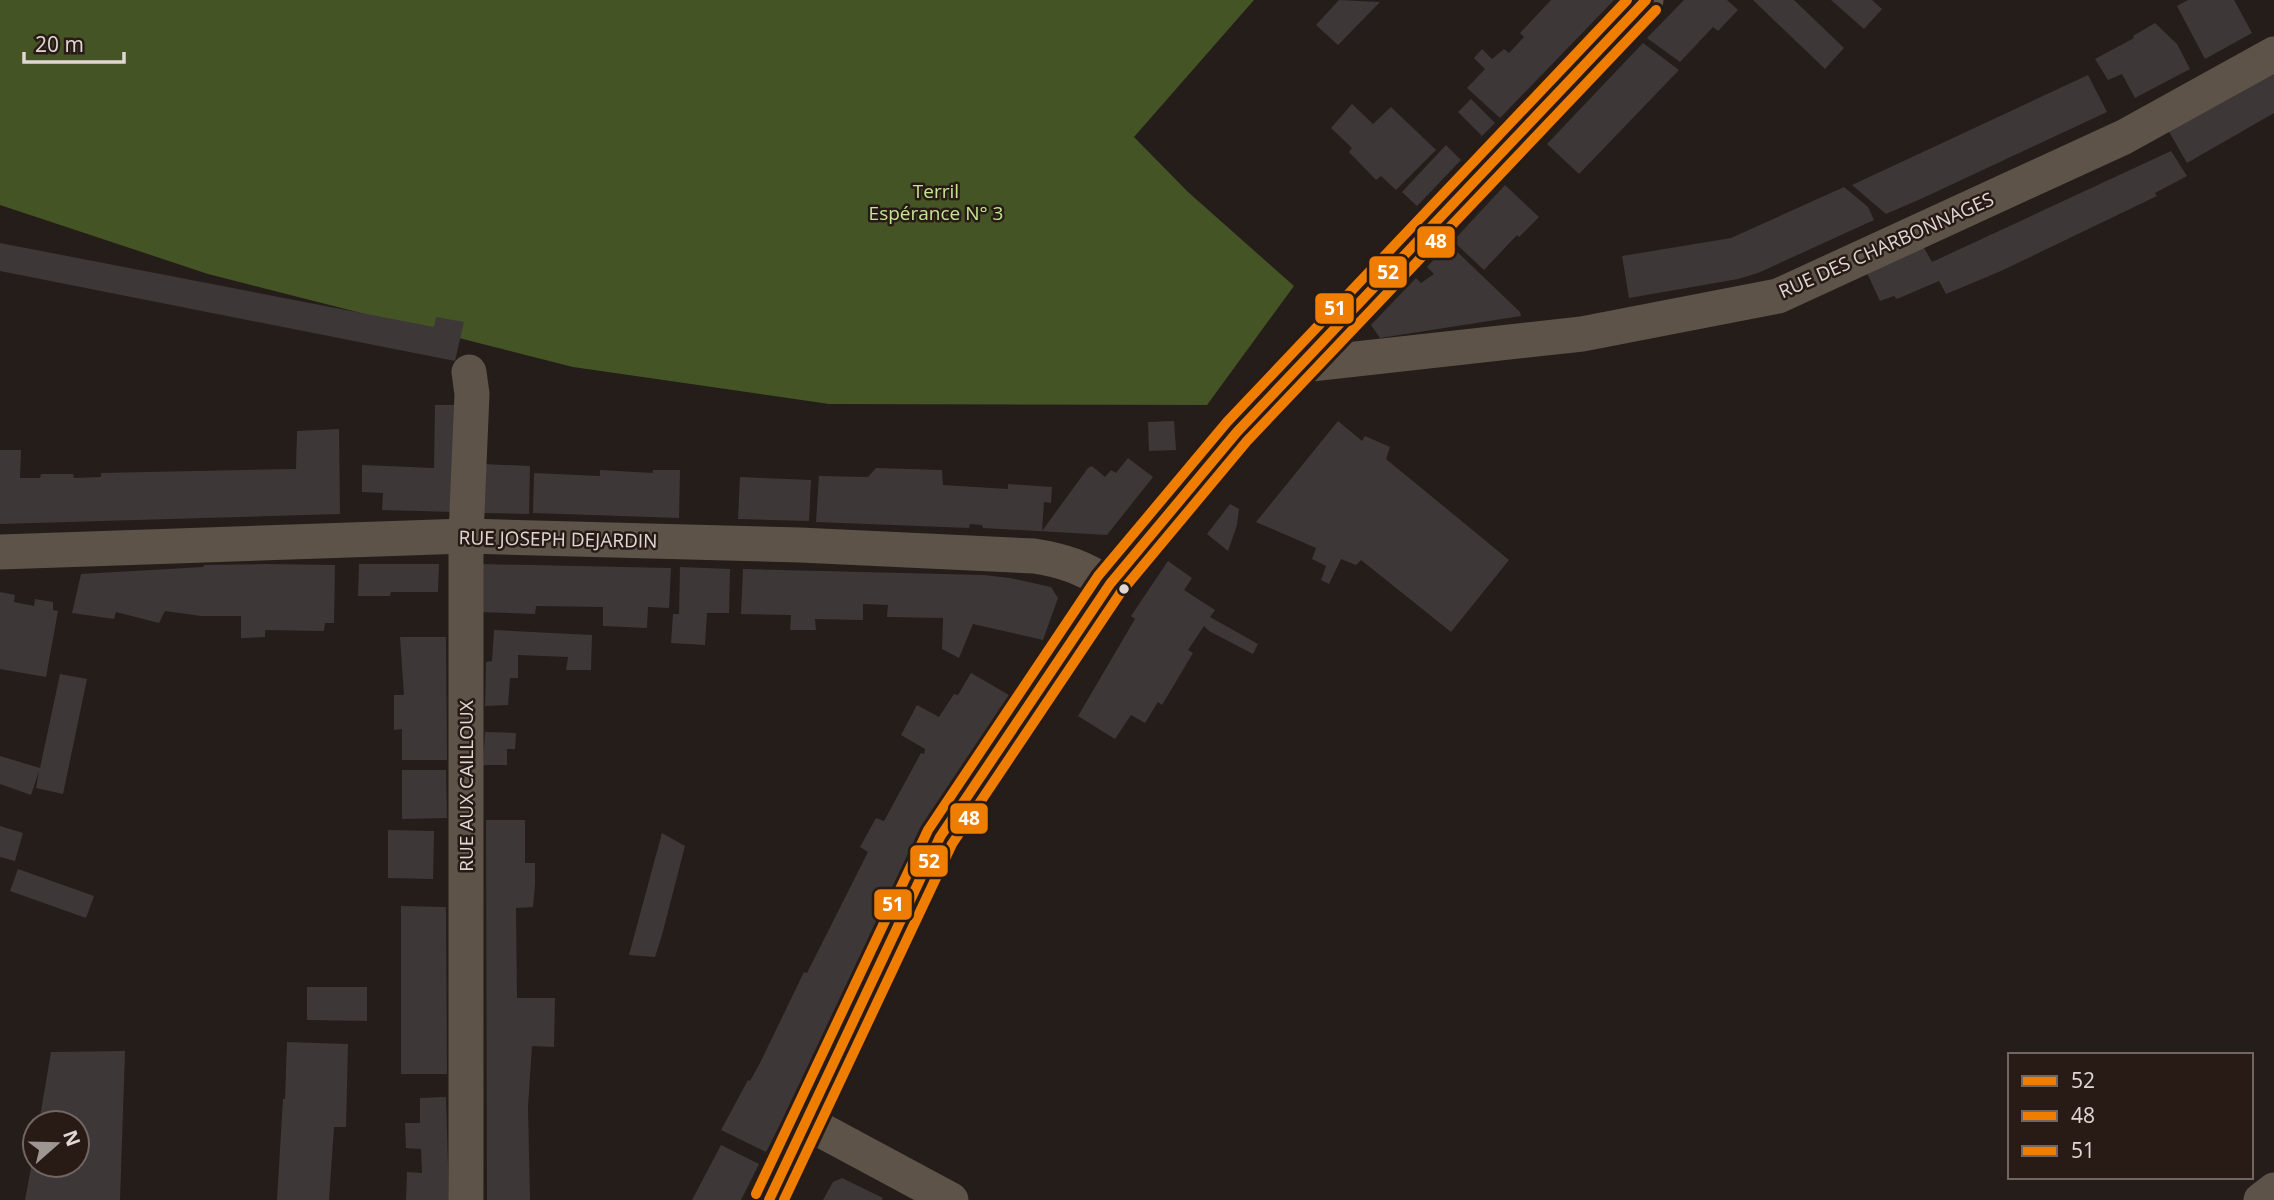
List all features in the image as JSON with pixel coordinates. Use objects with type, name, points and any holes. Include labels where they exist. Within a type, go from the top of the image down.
[{"type":"street","points":[[769,1200],[940,837],[1110,584],[1237,432],[1646,0]]},
{"type":"street","name":"RUE DES CHARBONNAGES","points":[[1302,365],[1582,334],[1778,296],[2124,137],[2274,54]]},
{"type":"street","name":"RUE AUX CAILLOUX","points":[[466,1200],[466,537],[472,394],[469,372]]},
{"type":"street","name":"RUE JOSEPH DEJARDIN","points":[[0,552],[466,537],[800,545],[975,552],[1062,560],[1110,584]]},
{"type":"street","points":[[806,1122],[951,1200]]},
{"type":"street","points":[[2261,1200],[2274,1190]]},
{"type":"green space","name":"Terril Espérance N° 3","points":[[0,0],[1254,0],[1134,137],[1188,192],[1294,286],[1207,405],[829,404],[573,367],[208,274],[0,205]]},
{"type":"building","points":[[1339,0],[1380,2],[1338,45],[1316,25]]},
{"type":"building","points":[[1551,0],[1614,0],[1500,118],[1467,88],[1485,69],[1474,58],[1482,49],[1492,59],[1504,49],[1509,53],[1524,37],[1520,33]]},
{"type":"building","points":[[1684,0],[1727,0],[1738,10],[1718,31],[1713,27],[1680,62],[1647,38]]},
{"type":"building","points":[[1753,0],[1794,0],[1844,48],[1825,69]]},
{"type":"building","points":[[1831,0],[1872,0],[1882,9],[1864,29]]},
{"type":"building","points":[[2188,0],[2234,0],[2252,33],[2205,59],[2177,6]]},
{"type":"building","points":[[2155,23],[2177,44],[2190,69],[2135,98],[2122,74],[2108,80],[2095,59]]},
{"type":"building","points":[[1643,43],[1679,70],[1579,174],[1547,144]]},
{"type":"building","points":[[2274,69],[2274,113],[2187,163],[2168,130]]},
{"type":"building","points":[[2088,75],[2107,112],[1923,198],[1886,214],[1852,185]]},
{"type":"building","points":[[1471,99],[1495,123],[1482,136],[1458,112]]},
{"type":"building","points":[[1352,104],[1373,124],[1391,107],[1436,150],[1396,190],[1381,176],[1376,180],[1349,152],[1352,148],[1331,128]]},
{"type":"building","points":[[1446,145],[1461,160],[1417,206],[1402,192]]},
{"type":"building","points":[[2171,151],[2187,176],[2155,193],[2157,196],[2001,271],[1946,294],[1939,281],[1897,299],[1894,296],[1880,301],[1867,273],[1923,246],[1932,262]]},
{"type":"building","points":[[1505,185],[1539,217],[1519,237],[1517,235],[1484,270],[1453,241]]},
{"type":"building","points":[[1844,187],[1868,207],[1874,220],[1758,273],[1629,298],[1622,256],[1731,238]]},
{"type":"building","points":[[0,243],[434,327],[436,317],[464,322],[455,361],[0,271]]},
{"type":"building","points":[[1449,244],[1520,312],[1521,316],[1380,338],[1371,325],[1416,278],[1421,283],[1434,274],[1427,267]]},
{"type":"building","points":[[435,405],[456,405],[454,512],[382,510],[383,493],[362,492],[362,465],[434,468]]},
{"type":"building","points":[[1174,421],[1176,450],[1149,451],[1148,422]]},
{"type":"building","points":[[1338,421],[1362,441],[1365,436],[1390,447],[1386,459],[1509,560],[1451,632],[1361,560],[1356,565],[1341,559],[1329,584],[1321,580],[1326,566],[1312,559],[1316,548],[1256,522]]},
{"type":"building","points":[[339,429],[340,514],[0,524],[0,450],[21,450],[20,478],[40,478],[41,474],[73,474],[74,478],[101,477],[101,473],[296,469],[297,431]]},
{"type":"building","points":[[1128,458],[1153,477],[1107,535],[983,528],[982,525],[970,524],[969,528],[816,522],[819,476],[868,477],[876,468],[942,470],[943,485],[1008,489],[1008,484],[1052,487],[1051,503],[1044,502],[1042,531],[1088,468],[1092,466],[1105,477],[1111,470],[1116,473]]},
{"type":"building","points":[[483,464],[530,466],[529,514],[481,513]]},
{"type":"building","points":[[600,470],[653,473],[653,470],[680,470],[679,518],[533,513],[534,473],[600,476]]},
{"type":"building","points":[[740,477],[811,480],[809,521],[738,519]]},
{"type":"building","points":[[1230,504],[1239,509],[1237,525],[1228,551],[1207,534]]},
{"type":"building","points":[[1168,561],[1192,578],[1184,590],[1215,610],[1210,617],[1258,644],[1253,654],[1204,626],[1188,650],[1193,653],[1162,705],[1158,702],[1145,723],[1131,715],[1115,739],[1078,716],[1135,619],[1131,616]]},
{"type":"building","points":[[359,564],[439,564],[438,592],[391,592],[390,596],[358,596]]},
{"type":"building","points":[[480,564],[671,568],[669,608],[648,607],[647,628],[603,626],[603,607],[536,606],[535,614],[479,612]]},
{"type":"building","points":[[204,565],[335,565],[334,623],[325,623],[324,631],[265,630],[265,637],[241,638],[241,616],[201,616],[165,611],[159,623],[116,612],[114,619],[72,613],[81,574]]},
{"type":"building","points":[[680,567],[730,569],[729,613],[707,613],[705,645],[671,643],[673,614],[679,614]]},
{"type":"building","points":[[743,569],[984,575],[1051,587],[1058,598],[1043,640],[973,624],[959,658],[942,649],[943,618],[887,617],[888,605],[863,604],[863,620],[815,619],[816,630],[790,630],[791,615],[741,614]]},
{"type":"building","points":[[0,592],[15,595],[14,602],[34,606],[35,599],[53,602],[53,610],[58,611],[46,677],[0,669]]},
{"type":"building","points":[[494,630],[592,635],[591,670],[566,670],[568,657],[518,655],[518,678],[510,678],[508,705],[485,706],[486,662],[492,661]]},
{"type":"building","points":[[400,637],[446,637],[447,760],[402,760],[402,729],[394,730],[394,695],[404,695]]},
{"type":"building","points":[[971,673],[1009,695],[960,776],[766,1152],[721,1130],[760,1063],[804,972],[807,973],[868,852],[860,847],[876,818],[884,821],[921,753],[924,754],[925,749],[901,735],[917,705],[939,717],[954,694],[958,695]]},
{"type":"building","points":[[60,674],[87,679],[63,794],[36,788],[39,771],[31,795],[0,784],[0,756],[40,768]]},
{"type":"building","points":[[485,732],[516,733],[515,749],[507,749],[507,765],[483,765]]},
{"type":"building","points":[[402,770],[446,770],[447,818],[402,819]]},
{"type":"building","points":[[486,820],[525,820],[525,863],[535,863],[535,885],[533,907],[516,908],[517,998],[555,998],[554,1047],[532,1046],[528,1107],[530,1200],[487,1200]]},
{"type":"building","points":[[0,826],[23,833],[15,861],[0,857]]},
{"type":"building","points":[[388,830],[434,831],[433,879],[388,878]]},
{"type":"building","points":[[662,833],[685,846],[662,935],[655,957],[629,955]]},
{"type":"building","points":[[18,869],[94,896],[86,918],[10,891]]},
{"type":"building","points":[[401,906],[446,907],[447,1074],[401,1074]]},
{"type":"building","points":[[307,987],[367,987],[367,1021],[307,1020]]},
{"type":"building","points":[[287,1042],[348,1044],[346,1127],[334,1127],[329,1200],[277,1200]]},
{"type":"building","points":[[125,1051],[120,1200],[25,1200],[29,1179],[91,1179],[91,1109],[41,1109],[51,1052]]},
{"type":"building","points":[[446,1097],[449,1200],[406,1200],[407,1172],[422,1173],[421,1149],[406,1148],[405,1123],[420,1123],[420,1098]]},
{"type":"building","points":[[721,1145],[759,1164],[741,1200],[692,1200]]},
{"type":"building","points":[[842,1178],[883,1198],[882,1200],[823,1200],[833,1182]]},
{"type":"transit line","name":"51","points":[[756,1194],[928,830],[1098,576],[1227,422],[1627,0]]},
{"type":"transit line","name":"52","points":[[769,1200],[940,837],[1110,584],[1237,432],[1646,0]]},
{"type":"transit line","name":"48","points":[[784,1200],[952,844],[1121,592],[1247,441],[1656,10]]}]
